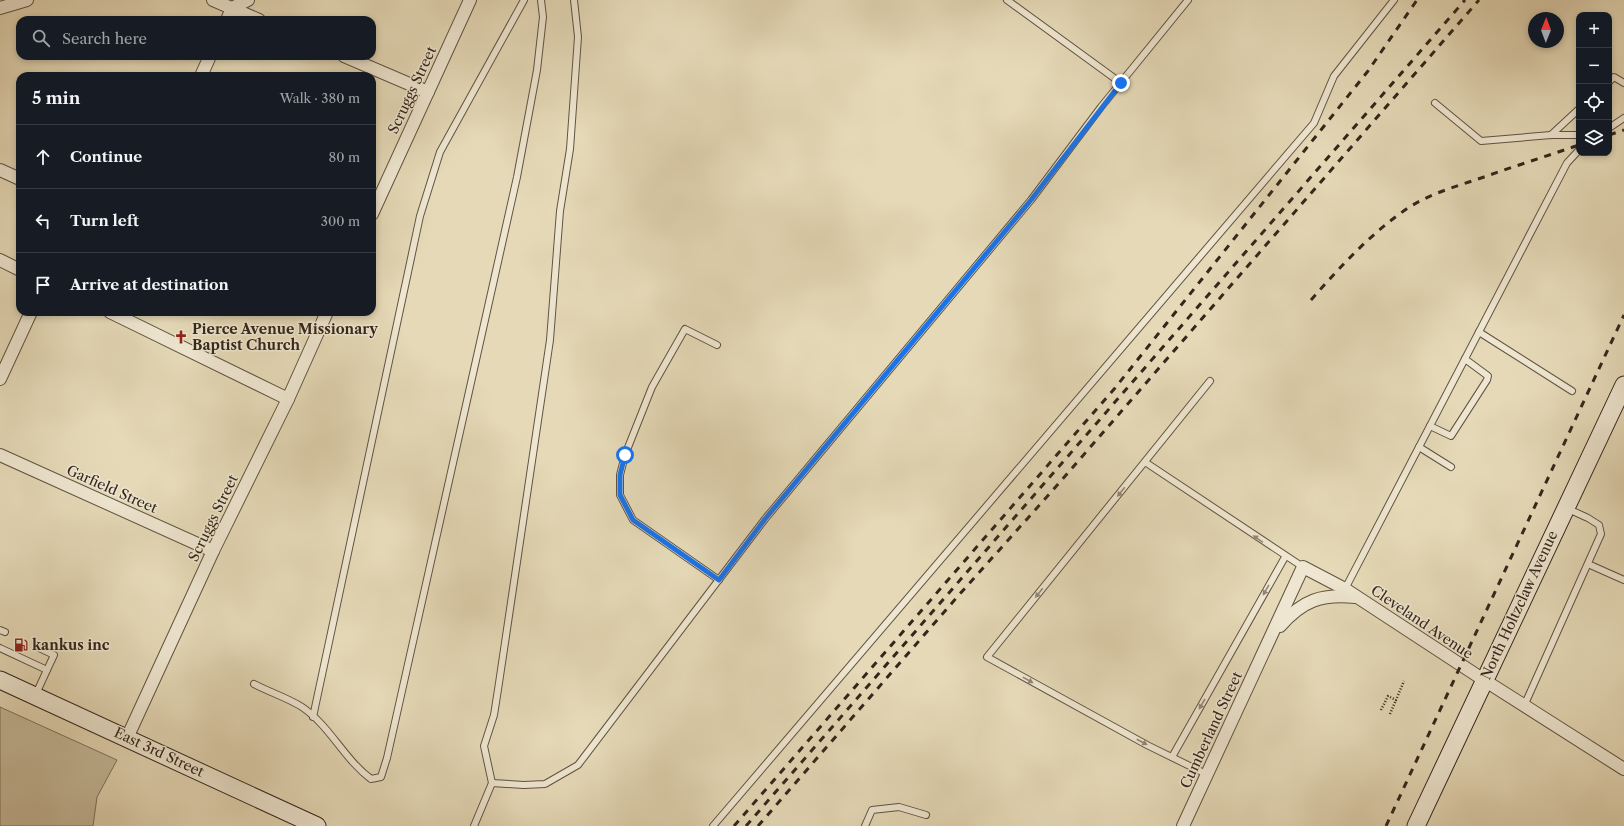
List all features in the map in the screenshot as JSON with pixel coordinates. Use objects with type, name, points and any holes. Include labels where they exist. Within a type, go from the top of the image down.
[{"type":"main road","name":"North Holtzclaw Avenue","points":[[1416,826],[1624,385]]},
{"type":"main road","name":"East 3rd Street","points":[[0,680],[310,822]]},
{"type":"street","points":[[0,8],[27,0]]},
{"type":"street","points":[[213,0],[251,16]]},
{"type":"street","points":[[229,16],[232,8],[248,0]]},
{"type":"street","name":"Scruggs Street","points":[[376,205],[470,0]]},
{"type":"street","points":[[203,72],[208,60]]},
{"type":"street","points":[[353,60],[428,92]]},
{"type":"street","points":[[0,170],[16,178]]},
{"type":"street","points":[[0,260],[16,268]]},
{"type":"street","points":[[0,379],[29,316]]},
{"type":"street","points":[[118,316],[288,399]]},
{"type":"street","name":"Scruggs Street","points":[[127,738],[213,550],[288,399],[324,316]]},
{"type":"street","name":"Garfield Street","points":[[0,455],[213,550]]},
{"type":"street","name":"Cleveland Avenue","points":[[1303,567],[1345,589],[1524,706],[1624,769]]},
{"type":"street","name":"Cumberland Street","points":[[1182,826],[1303,567]]},
{"type":"street","name":"Cumberland Street","points":[[1266,647],[1278,628],[1292,612],[1307,603],[1327,595],[1357,597]]},
{"type":"lane","points":[[313,717],[420,216],[440,152],[524,0]]},
{"type":"lane","points":[[254,684],[302,707],[328,732],[357,768],[370,779],[381,777],[387,758],[517,177],[537,70],[543,17],[541,0]]},
{"type":"lane","points":[[474,826],[492,783],[484,746],[494,715],[500,683],[550,340],[560,211],[570,149],[578,37],[574,0]]},
{"type":"lane","points":[[492,783],[524,785],[545,784],[578,765],[765,519],[1031,200],[1121,83],[1188,0]]},
{"type":"lane","points":[[713,826],[1314,123],[1334,76],[1394,0]]},
{"type":"lane","points":[[1011,1],[1121,83]]},
{"type":"lane","points":[[1612,79],[1614,77],[1624,83]]},
{"type":"lane","points":[[1436,104],[1481,141],[1551,135],[1576,135]]},
{"type":"lane","points":[[1551,135],[1576,112]]},
{"type":"lane","points":[[1612,126],[1624,118]]},
{"type":"lane","points":[[1345,589],[1567,163],[1576,153]]},
{"type":"lane","points":[[716,345],[685,329],[652,387],[625,455],[620,475],[620,495],[633,520],[719,580]]},
{"type":"lane","points":[[1479,332],[1572,391]]},
{"type":"lane","points":[[1430,426],[1451,436],[1487,380],[1488,376],[1485,373],[1465,359]]},
{"type":"lane","points":[[1206,774],[986,657],[1210,382]]},
{"type":"lane","points":[[1419,447],[1451,467]]},
{"type":"lane","points":[[1145,462],[1303,567]]},
{"type":"lane","points":[[1524,706],[1601,534],[1599,525],[1566,508]]},
{"type":"lane","points":[[1172,757],[1285,556]]},
{"type":"lane","points":[[1588,564],[1624,580]]},
{"type":"lane","points":[[0,648],[47,670]]},
{"type":"lane","points":[[35,696],[54,655],[39,648]]},
{"type":"lane","points":[[865,826],[872,810],[899,807],[926,815]]},
{"type":"path","points":[[1390,714],[1404,681]]},
{"type":"path","points":[[1381,710],[1388,696],[1396,700]]},
{"type":"shaded area","points":[[0,707],[117,760],[97,797],[93,826],[0,826]]},
{"type":"railway","points":[[734,826],[1115,388],[1368,71],[1417,0]]},
{"type":"railway","points":[[746,826],[1465,0]]},
{"type":"railway","points":[[758,826],[958,596],[1053,490],[1479,0]]},
{"type":"railway","points":[[1612,134],[1624,130]]},
{"type":"railway","points":[[1311,300],[1369,239],[1408,208],[1445,190],[1576,146]]},
{"type":"railway","points":[[1386,826],[1624,315]]},
{"type":"place","name":"Pierce Avenue Missionary Baptist Church","points":[[181,337]]},
{"type":"place","name":"kankus inc","points":[[21,645]]},
{"type":"route","points":[[625,455],[620,475],[620,495],[633,520],[719,580],[765,519],[1031,200],[1101,107],[1121,83]]}]
